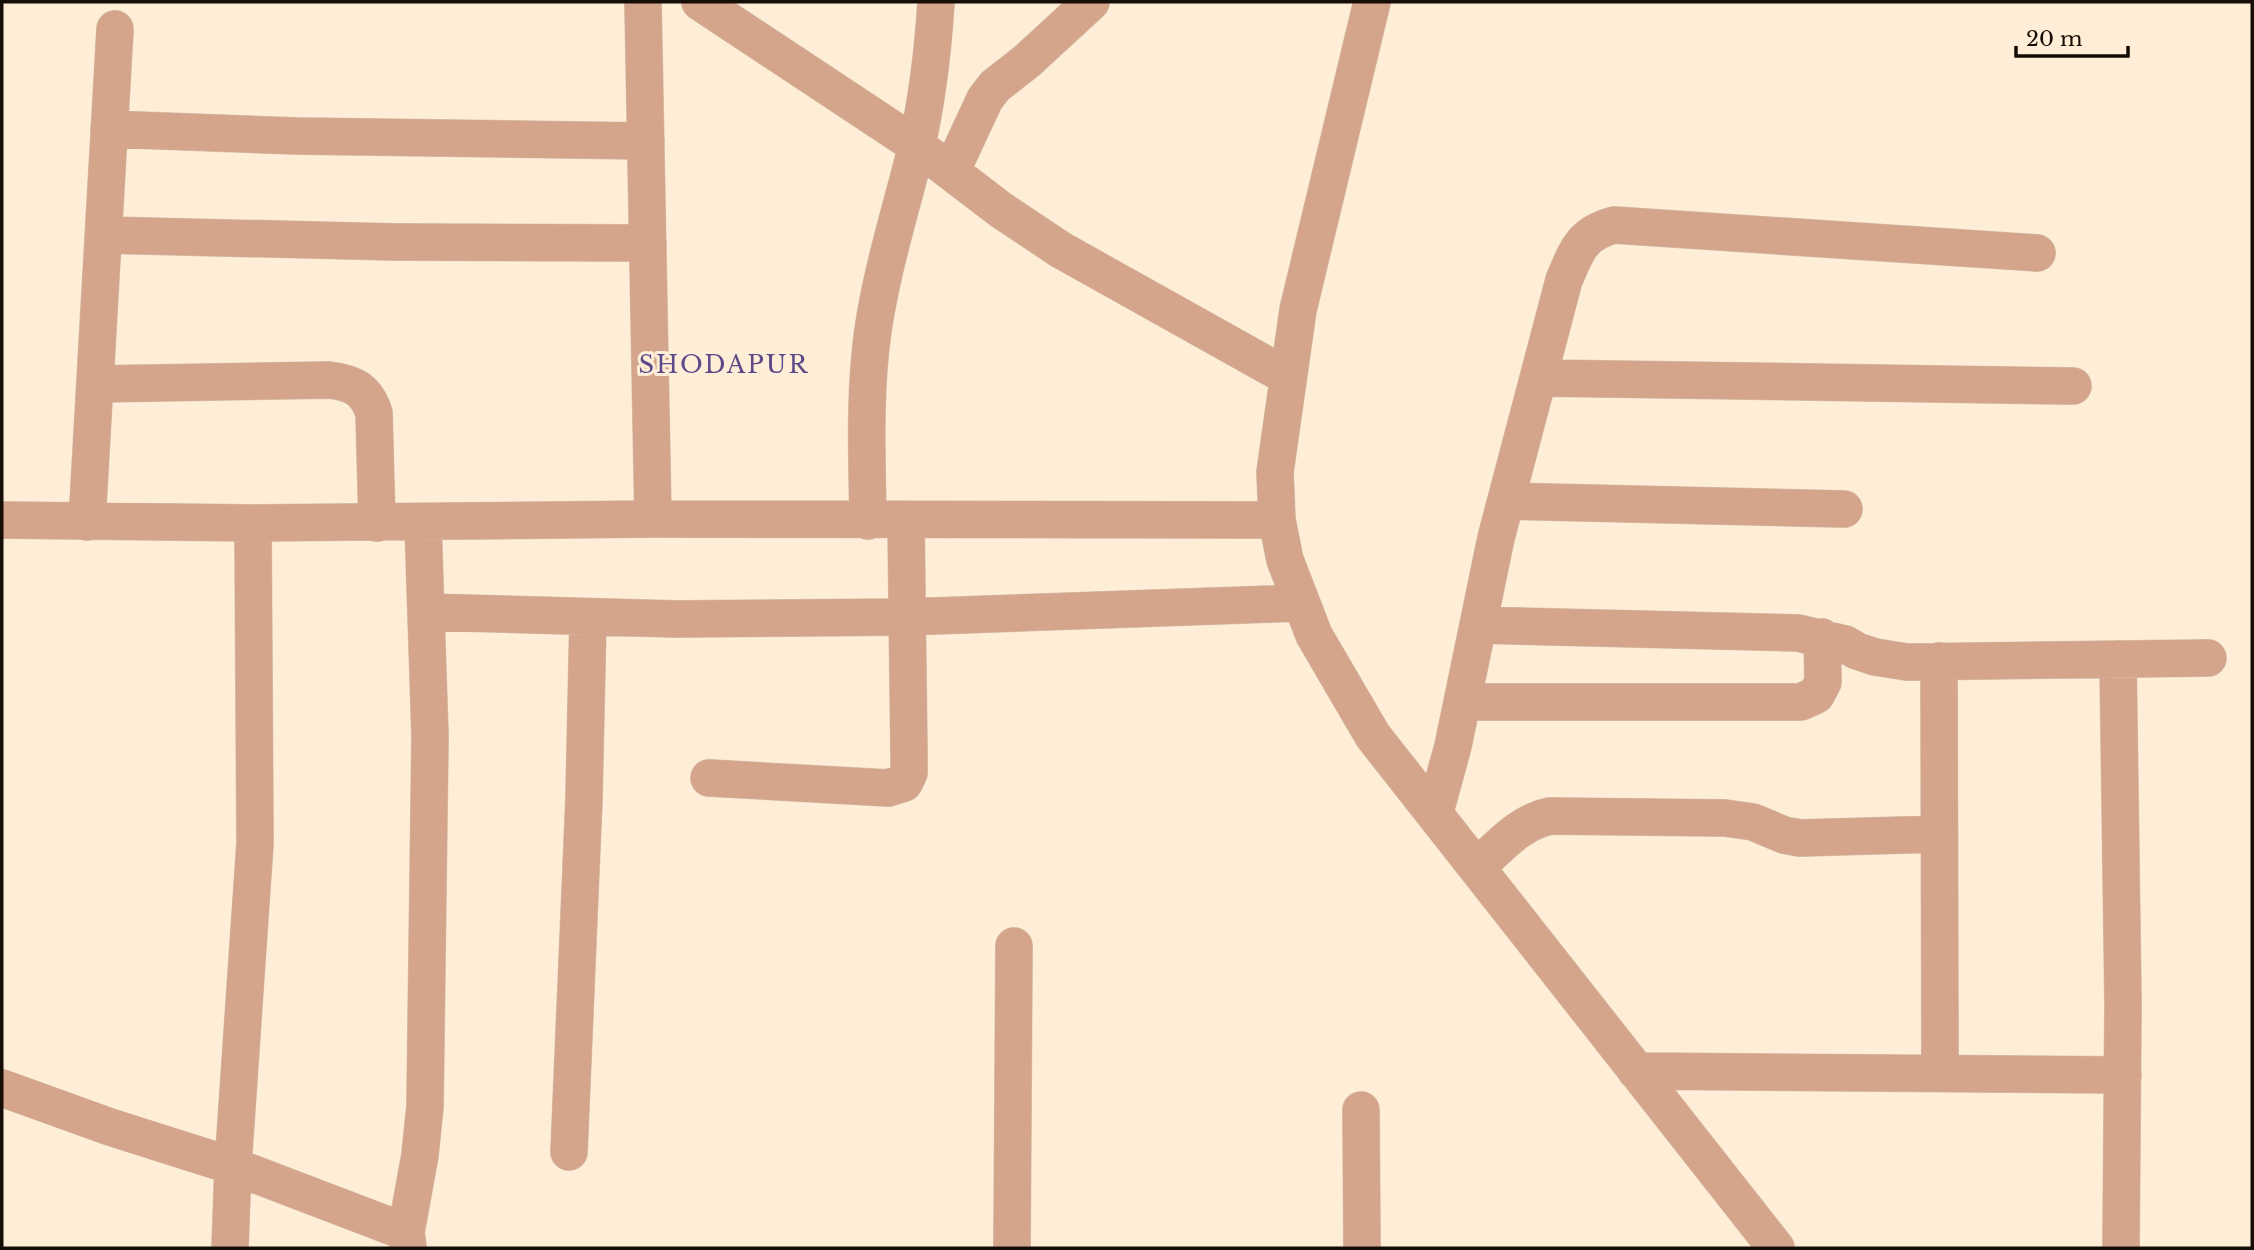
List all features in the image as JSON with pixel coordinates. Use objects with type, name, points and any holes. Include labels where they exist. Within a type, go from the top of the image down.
[{"type":"street","points":[[643,2],[653,519]]},
{"type":"street","points":[[700,2],[916,145],[1001,210],[1061,250],[1288,377]]},
{"type":"street","points":[[868,521],[866,394],[873,329],[916,145],[933,48],[936,2]]},
{"type":"street","points":[[951,172],[985,99],[995,86],[1027,61],[1091,2]]},
{"type":"street","points":[[1372,2],[1298,310],[1275,472],[1277,520],[1285,560],[1314,635],[1373,736],[1776,1248]]},
{"type":"street","points":[[88,522],[115,29]]},
{"type":"street","points":[[109,129],[297,136],[646,141]]},
{"type":"street","points":[[1435,812],[1454,746],[1496,538],[1564,280],[1582,242],[1595,230],[1614,225],[2037,253]]},
{"type":"street","points":[[103,235],[396,242],[648,243]]},
{"type":"street","points":[[1539,378],[2073,386]]},
{"type":"street","points":[[95,384],[329,380],[347,382],[365,396],[374,413],[377,523]]},
{"type":"street","points":[[1506,501],[1844,509]]},
{"type":"street","points":[[2,520],[423,523],[653,519],[1277,520]]},
{"type":"street","points":[[709,778],[888,788],[904,783],[909,774],[906,521]]},
{"type":"street","points":[[230,1248],[255,844],[253,523]]},
{"type":"street","points":[[2,1088],[110,1127],[233,1166],[407,1240],[425,1106],[430,736],[423,523]]},
{"type":"street","points":[[426,612],[676,619],[906,617],[1300,603]]},
{"type":"street","points":[[569,1152],[584,798],[588,617]]},
{"type":"street","points":[[1478,625],[1798,633],[1845,644],[1875,657],[1907,662],[2207,658]]},
{"type":"street","points":[[1462,702],[1801,702],[1816,695],[1823,682],[1822,637]]},
{"type":"street","points":[[2118,659],[2123,1075],[2121,1248]]},
{"type":"street","points":[[1939,661],[1940,1072]]},
{"type":"street","points":[[1477,867],[1522,828],[1536,819],[1550,816],[1725,818],[1753,822],[1784,835],[1800,838],[1940,834]]},
{"type":"street","points":[[1012,1248],[1014,946]]},
{"type":"street","points":[[1636,1071],[2123,1075]]},
{"type":"street","points":[[1361,1110],[1362,1248]]},
{"type":"district","name":"SHODAPUR","points":[[724,365]]}]
